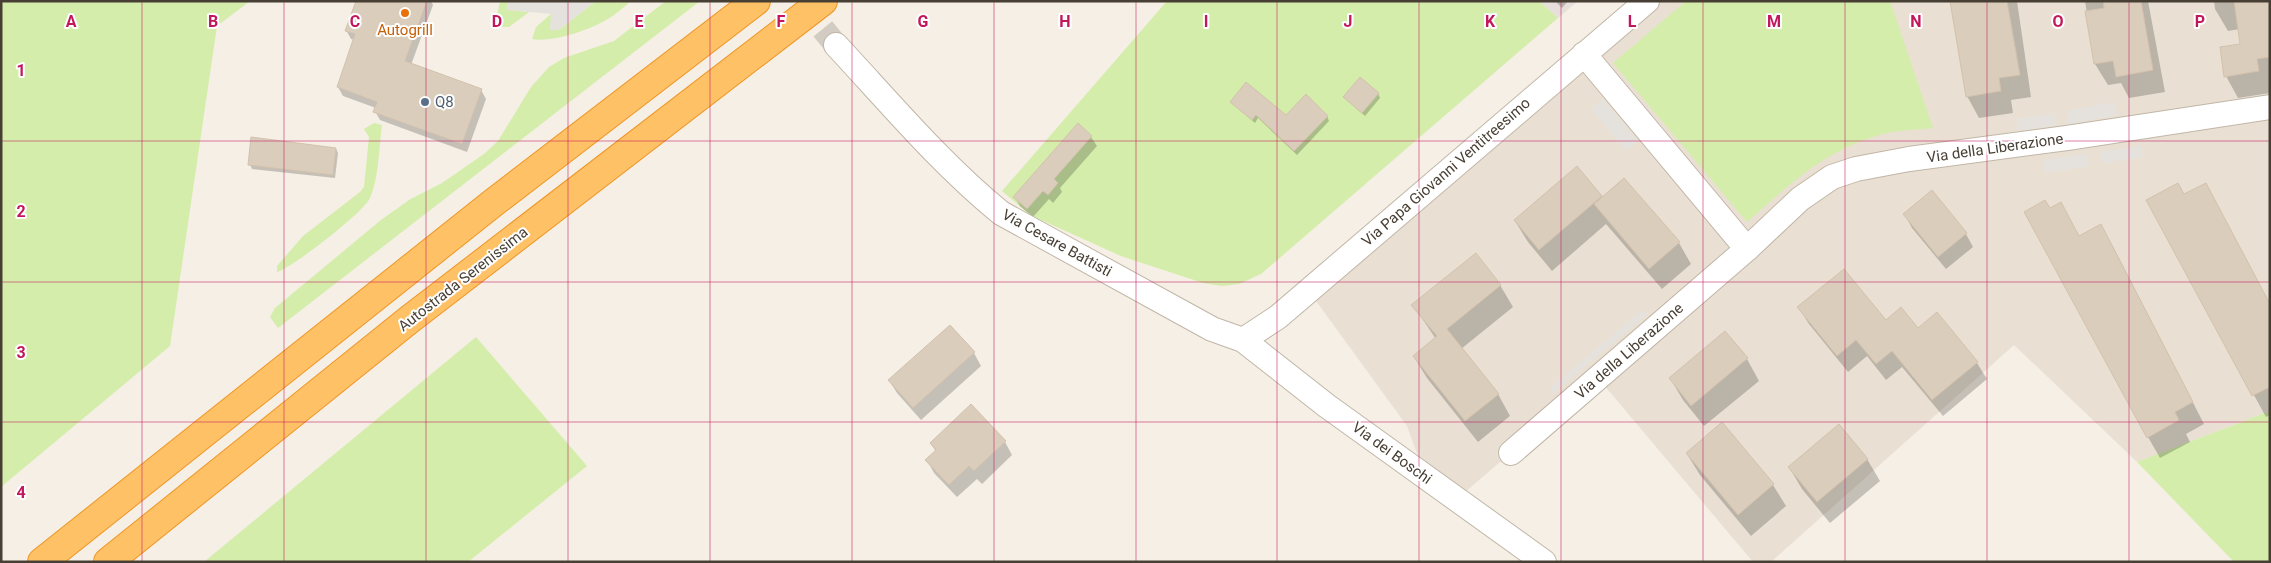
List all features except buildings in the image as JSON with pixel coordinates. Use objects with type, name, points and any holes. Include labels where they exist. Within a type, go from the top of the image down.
[{"type":"highway","points":[[42,562],[493,203],[756,1]]},
{"type":"highway","name":"Autostrada Serenissima","points":[[108,562],[410,319],[823,1]]},
{"type":"street","name":"Via Papa Giovanni Ventitreesimo","points":[[1243,340],[1278,318],[1647,1]]},
{"type":"street","name":"Via Cesare Battisti","points":[[836,45],[920,136],[975,191],[1001,213],[1212,329],[1243,340]]},
{"type":"street","points":[[1584,54],[1747,248]]},
{"type":"street","name":"Via della Liberazione","points":[[1511,453],[1747,248],[1800,199],[1823,182],[1844,171],[1919,158],[2270,107]]},
{"type":"street","name":"Via dei Boschi","points":[[1243,340],[1327,406],[1544,562]]},
{"type":"shaded area","points":[[507,1],[596,1],[559,30],[550,30],[551,14],[507,10]]},
{"type":"shaded area","points":[[1539,1],[1578,1],[1558,18]]},
{"type":"shaded area","points":[[1647,1],[2270,1],[2270,411],[2137,462],[2014,345],[1771,562],[1753,562],[1598,378],[1464,493],[1423,463],[1416,451],[1407,426],[1308,290]]},
{"type":"shaded area","points":[[1603,99],[1638,141],[1626,151],[1591,109]]},
{"type":"shaded area","points":[[2115,102],[2117,115],[2068,124],[2066,111]]},
{"type":"shaded area","points":[[2055,113],[2057,125],[2018,131],[2016,119]]},
{"type":"shaded area","points":[[2141,146],[2143,157],[2102,163],[2100,152]]},
{"type":"shaded area","points":[[2087,154],[2089,166],[2045,173],[2043,160]]},
{"type":"shaded area","points":[[1641,311],[1648,314],[1552,394],[1551,387]]},
{"type":"green space","points":[[1,1],[250,1],[217,26],[170,346],[1,487]]},
{"type":"green space","points":[[500,1],[507,1],[507,10],[529,12],[509,27],[502,27],[497,16]]},
{"type":"green space","points":[[596,1],[631,1],[613,16],[590,28],[570,35],[549,39],[532,39],[536,27],[551,14],[559,30]]},
{"type":"green space","points":[[666,1],[700,1],[278,328],[270,317],[275,308],[381,220],[409,200],[442,183],[484,154],[498,141],[531,87],[549,67],[564,58],[614,41]]},
{"type":"green space","points":[[1167,1],[1539,1],[1558,18],[1261,274],[1239,284],[1222,286],[1203,283],[1121,256],[1030,215],[1002,191]]},
{"type":"green space","points":[[1686,1],[1890,1],[1933,128],[1883,134],[1839,151],[1792,183],[1747,222],[1613,63]]},
{"type":"green space","points":[[374,123],[382,125],[377,172],[370,198],[355,215],[327,239],[297,261],[277,272],[277,266],[303,236],[364,187],[369,137],[364,129]]},
{"type":"green space","points":[[476,337],[587,466],[468,562],[204,562]]},
{"type":"green space","points":[[2270,411],[2270,562],[2234,562],[2137,462]]},
{"type":"tunnel","points":[[800,1],[836,45]]},
{"type":"place","name":"Autogrill","points":[[405,13]]},
{"type":"place","name":"Q8","points":[[425,102]]}]
